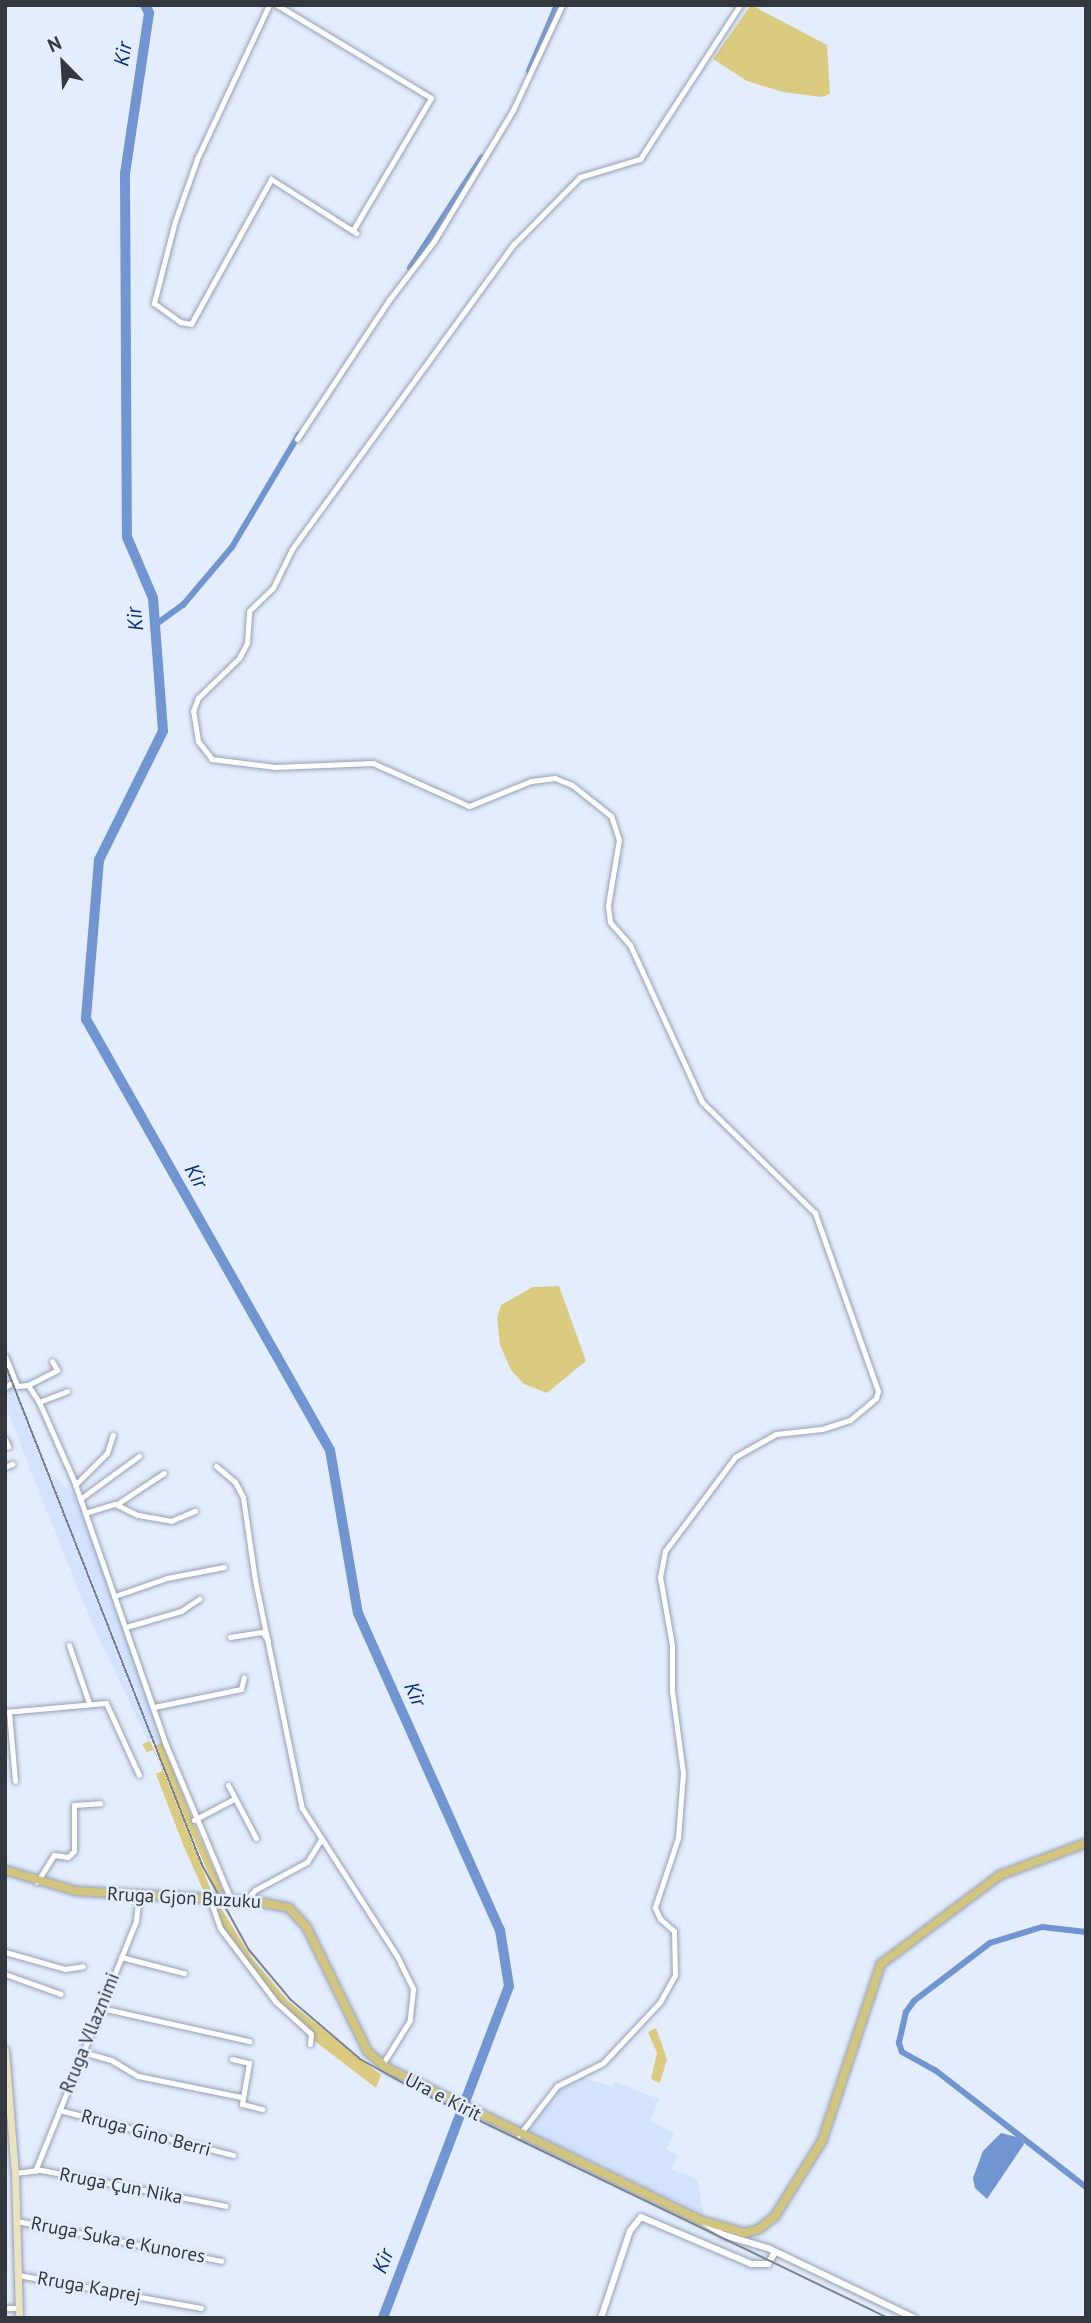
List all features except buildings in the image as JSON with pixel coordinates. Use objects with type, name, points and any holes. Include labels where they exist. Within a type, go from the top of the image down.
[{"type":"main road","points":[[519,2135],[700,2220],[749,2233],[775,2216],[826,2134],[881,1964],[1000,1875],[1086,1843]]},
{"type":"main road","name":"Rruga Gjon Buzuku","points":[[5,1873],[76,1891],[246,1900],[280,1905],[302,1920],[363,2043],[384,2066]]},
{"type":"main road","points":[[5,2050],[16,2192],[19,2318]]},
{"type":"main road","name":"Ura e Kirit","points":[[384,2066],[519,2135]]},
{"type":"street","points":[[269,5],[197,159],[174,221],[154,303],[180,322],[191,324],[271,179],[355,232],[431,98],[277,5]]},
{"type":"street","points":[[297,439],[389,300],[434,241],[513,110],[562,5]]},
{"type":"street","points":[[519,2135],[557,2086],[603,2063],[615,2051],[660,2002],[678,1965],[674,1931],[660,1919],[655,1907],[678,1838],[683,1773],[672,1691],[674,1655],[660,1577],[665,1551],[735,1457],[776,1434],[822,1429],[850,1420],[878,1391],[816,1213],[702,1102],[630,945],[610,922],[608,905],[619,840],[611,816],[572,785],[555,778],[531,781],[470,806],[373,763],[275,767],[212,759],[198,741],[193,710],[198,698],[239,658],[247,643],[249,611],[273,588],[292,549],[514,244],[580,177],[640,159],[740,5]]},
{"type":"street","points":[[5,1356],[17,1386],[28,1385],[57,1370],[52,1360]]},
{"type":"street","points":[[5,1387],[15,1381]]},
{"type":"street","points":[[28,1385],[39,1402],[75,1485],[194,1820],[231,1900]]},
{"type":"street","points":[[39,1402],[67,1391]]},
{"type":"street","points":[[75,1485],[107,1453],[113,1435]]},
{"type":"street","points":[[5,1439],[8,1446]]},
{"type":"street","points":[[80,1499],[139,1456]]},
{"type":"street","points":[[5,1466],[12,1464]]},
{"type":"street","points":[[216,1466],[242,1491],[299,1799],[321,1840],[397,1956],[413,1989],[410,2020],[384,2066]]},
{"type":"street","points":[[85,1513],[116,1504],[164,1473]]},
{"type":"street","points":[[116,1504],[138,1515],[171,1521],[195,1511]]},
{"type":"street","points":[[115,1597],[167,1578],[224,1567]]},
{"type":"street","points":[[126,1627],[181,1611],[199,1599]]},
{"type":"street","points":[[230,1637],[262,1633],[268,1640]]},
{"type":"street","points":[[69,1645],[89,1703]]},
{"type":"street","points":[[154,1707],[241,1689],[244,1677]]},
{"type":"street","points":[[7,1712],[89,1703],[109,1707],[139,1775]]},
{"type":"street","points":[[5,1705],[15,1781]]},
{"type":"street","points":[[228,1785],[234,1799],[238,1799],[256,1838]]},
{"type":"street","points":[[194,1820],[234,1799]]},
{"type":"street","points":[[37,1882],[54,1855],[68,1857],[74,1851],[74,1805],[100,1803]]},
{"type":"street","points":[[246,1900],[255,1890],[303,1865],[321,1840]]},
{"type":"street","name":"Rruga Vllaznimi","points":[[35,2171],[139,1912],[139,1894]]},
{"type":"street","points":[[210,1899],[220,1928],[276,2002],[311,2034],[310,2044]]},
{"type":"street","points":[[5,1952],[65,1969],[83,1966]]},
{"type":"street","points":[[121,1957],[184,1973]]},
{"type":"street","points":[[5,1974],[61,1994]]},
{"type":"street","points":[[101,2008],[250,2041]]},
{"type":"street","points":[[83,2052],[111,2060],[138,2076],[241,2097]]},
{"type":"street","points":[[232,2059],[248,2063],[242,2104],[262,2109]]},
{"type":"street","name":"Rruga Gino Berri","points":[[59,2110],[233,2155]]},
{"type":"street","name":"Rruga Çun Nika","points":[[15,2173],[35,2171],[226,2206]]},
{"type":"street","points":[[5,2191],[16,2192]]},
{"type":"street","points":[[601,2318],[630,2231],[641,2217],[751,2264],[768,2264],[775,2252]]},
{"type":"street","points":[[700,2220],[724,2235],[775,2252],[914,2318]]},
{"type":"street","name":"Rruga Suka e Kunores","points":[[16,2221],[221,2260]]},
{"type":"street","name":"Rruga Kaprej","points":[[18,2275],[201,2308]]},
{"type":"street","points":[[5,2308],[19,2308]]},
{"type":"shaded area","points":[[751,5],[827,45],[830,94],[822,97],[783,92],[747,81],[713,59]]},
{"type":"shaded area","points":[[559,1286],[586,1361],[547,1393],[524,1384],[511,1370],[500,1345],[497,1318],[501,1305],[533,1287]]},
{"type":"shaded area","points":[[5,1361],[50,1473],[74,1494],[82,1510],[162,1742],[156,1745],[153,1738],[148,1741],[91,1621],[26,1458],[5,1404]]},
{"type":"shaded area","points":[[150,1741],[164,1772],[212,1893],[205,1894],[184,1847],[156,1774],[162,1771],[160,1764],[153,1750],[147,1752],[142,1744]]},
{"type":"shaded area","points":[[162,1742],[224,1892],[217,1893],[155,1746]]},
{"type":"shaded area","points":[[211,1905],[219,1905],[252,1958],[288,2001],[381,2075],[376,2088],[312,2039],[275,1998],[221,1926]]},
{"type":"shaded area","points":[[656,2028],[667,2059],[660,2083],[651,2079],[657,2053],[648,2032]]},
{"type":"shaded area","points":[[582,2078],[612,2086],[615,2082],[659,2099],[650,2120],[674,2134],[666,2149],[678,2156],[671,2169],[697,2179],[704,2214],[528,2131],[561,2086]]},
{"type":"water","points":[[1001,2133],[1021,2138],[1024,2144],[987,2199],[975,2188],[973,2178],[983,2151]]},
{"type":"waterway","name":"Kir","points":[[145,5],[149,13],[125,174],[127,537],[153,598],[163,731],[99,860],[86,1019],[330,1450],[358,1613],[500,1930],[509,1986],[383,2318]]},
{"type":"waterway","points":[[529,71],[557,5]]},
{"type":"waterway","points":[[410,268],[482,157]]},
{"type":"waterway","points":[[155,625],[183,605],[232,547],[299,434]]},
{"type":"waterway","points":[[1086,1932],[1042,1927],[990,1943],[914,2001],[906,2012],[899,2043],[902,2052],[935,2070],[1086,2187]]},
{"type":"railway","points":[[5,1364],[202,1865],[249,1950],[291,2000],[360,2059],[412,2088],[888,2318]]}]
